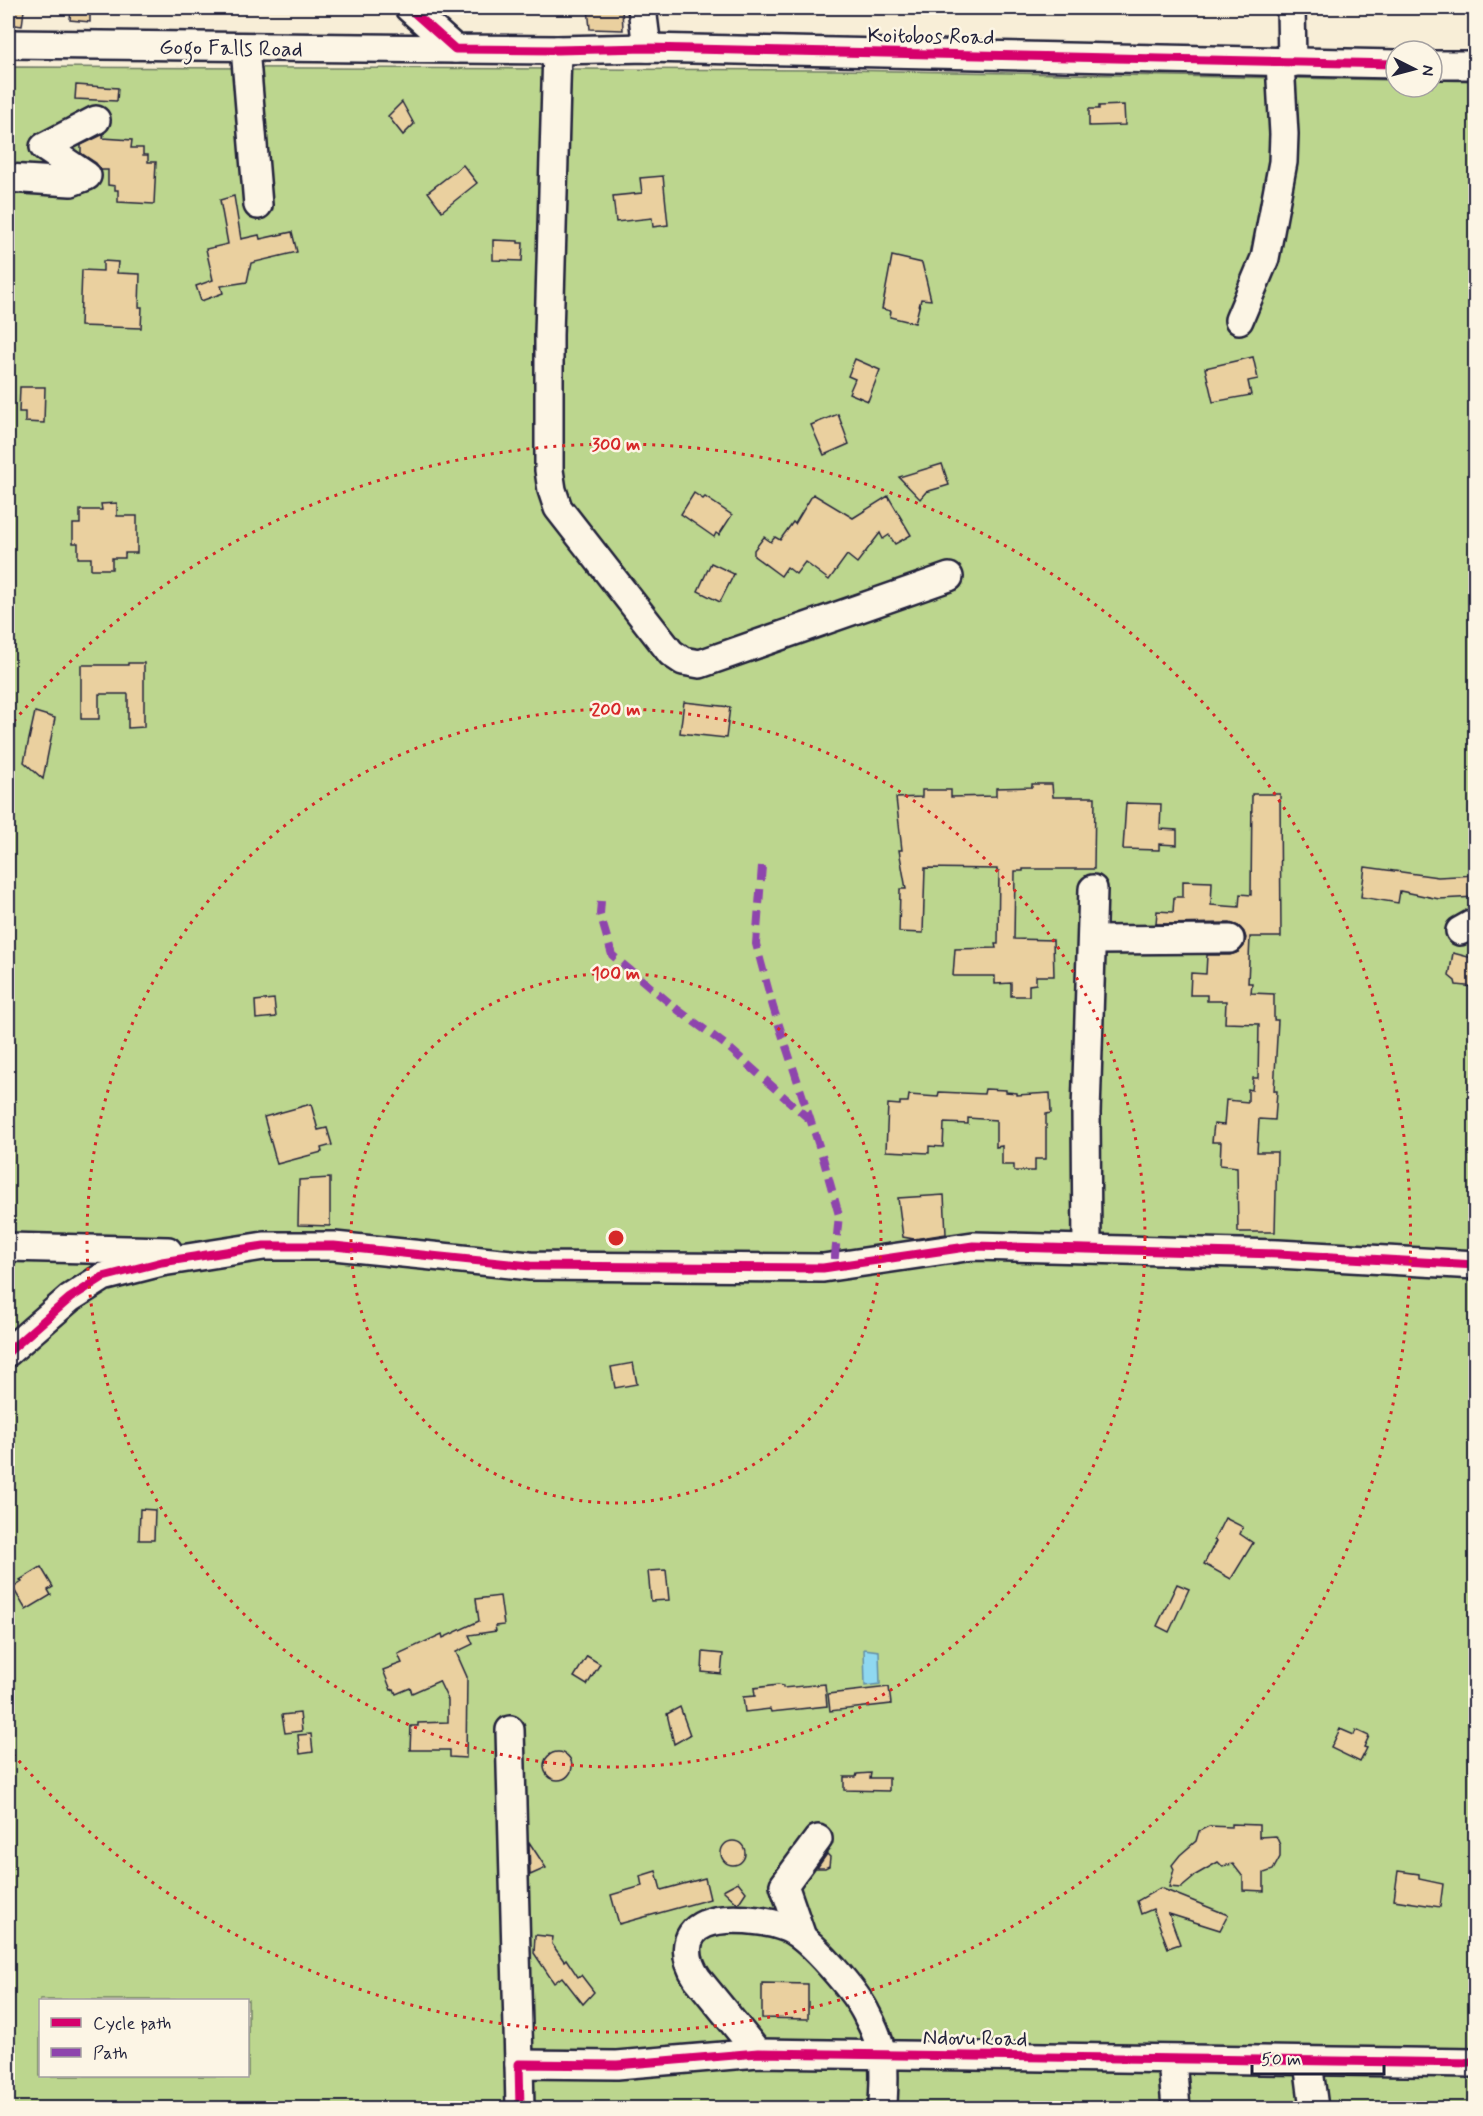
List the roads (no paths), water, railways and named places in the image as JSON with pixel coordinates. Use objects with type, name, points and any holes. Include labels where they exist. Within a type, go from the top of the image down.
[{"type":"street","points":[[409,8],[455,49]]},
{"type":"street","points":[[642,8],[647,48]]},
{"type":"street","points":[[1239,320],[1265,258],[1283,162],[1286,63],[1291,8]]},
{"type":"street","name":"Gogo Falls Road","points":[[8,44],[455,49]]},
{"type":"street","points":[[245,48],[258,205]]},
{"type":"street","name":"Koitobos Road","points":[[455,49],[647,48],[1384,64]]},
{"type":"street","points":[[557,50],[549,335],[549,470],[558,508],[671,653],[683,661],[700,664],[949,577]]},
{"type":"street","points":[[1444,64],[1476,65]]},
{"type":"street","points":[[8,178],[71,182],[87,176],[44,147],[96,120]]},
{"type":"street","points":[[1087,1249],[1086,1113],[1093,889]]},
{"type":"street","points":[[1093,940],[1230,939]]},
{"type":"street","points":[[8,1352],[70,1298],[103,1277],[162,1262],[264,1246],[334,1245],[530,1266],[823,1268],[973,1246],[1278,1254],[1476,1265]]},
{"type":"street","points":[[8,1247],[220,1253]]},
{"type":"street","points":[[510,1731],[520,2109]]},
{"type":"street","points":[[802,1937],[784,1885],[818,1839]]},
{"type":"street","points":[[758,2053],[689,1966],[686,1953],[689,1942],[695,1930],[706,1923],[754,1920],[786,1928],[802,1937],[835,1971],[867,2013],[882,2055],[883,2109]]},
{"type":"street","name":"Ndovu Road","points":[[519,2064],[616,2065],[758,2053],[1476,2063]]},
{"type":"street","points":[[1172,2060],[1176,2109]]},
{"type":"street","points":[[1308,2062],[1314,2109]]},
{"type":"water","points":[[864,1649],[879,1651],[880,1684],[865,1686]]}]
